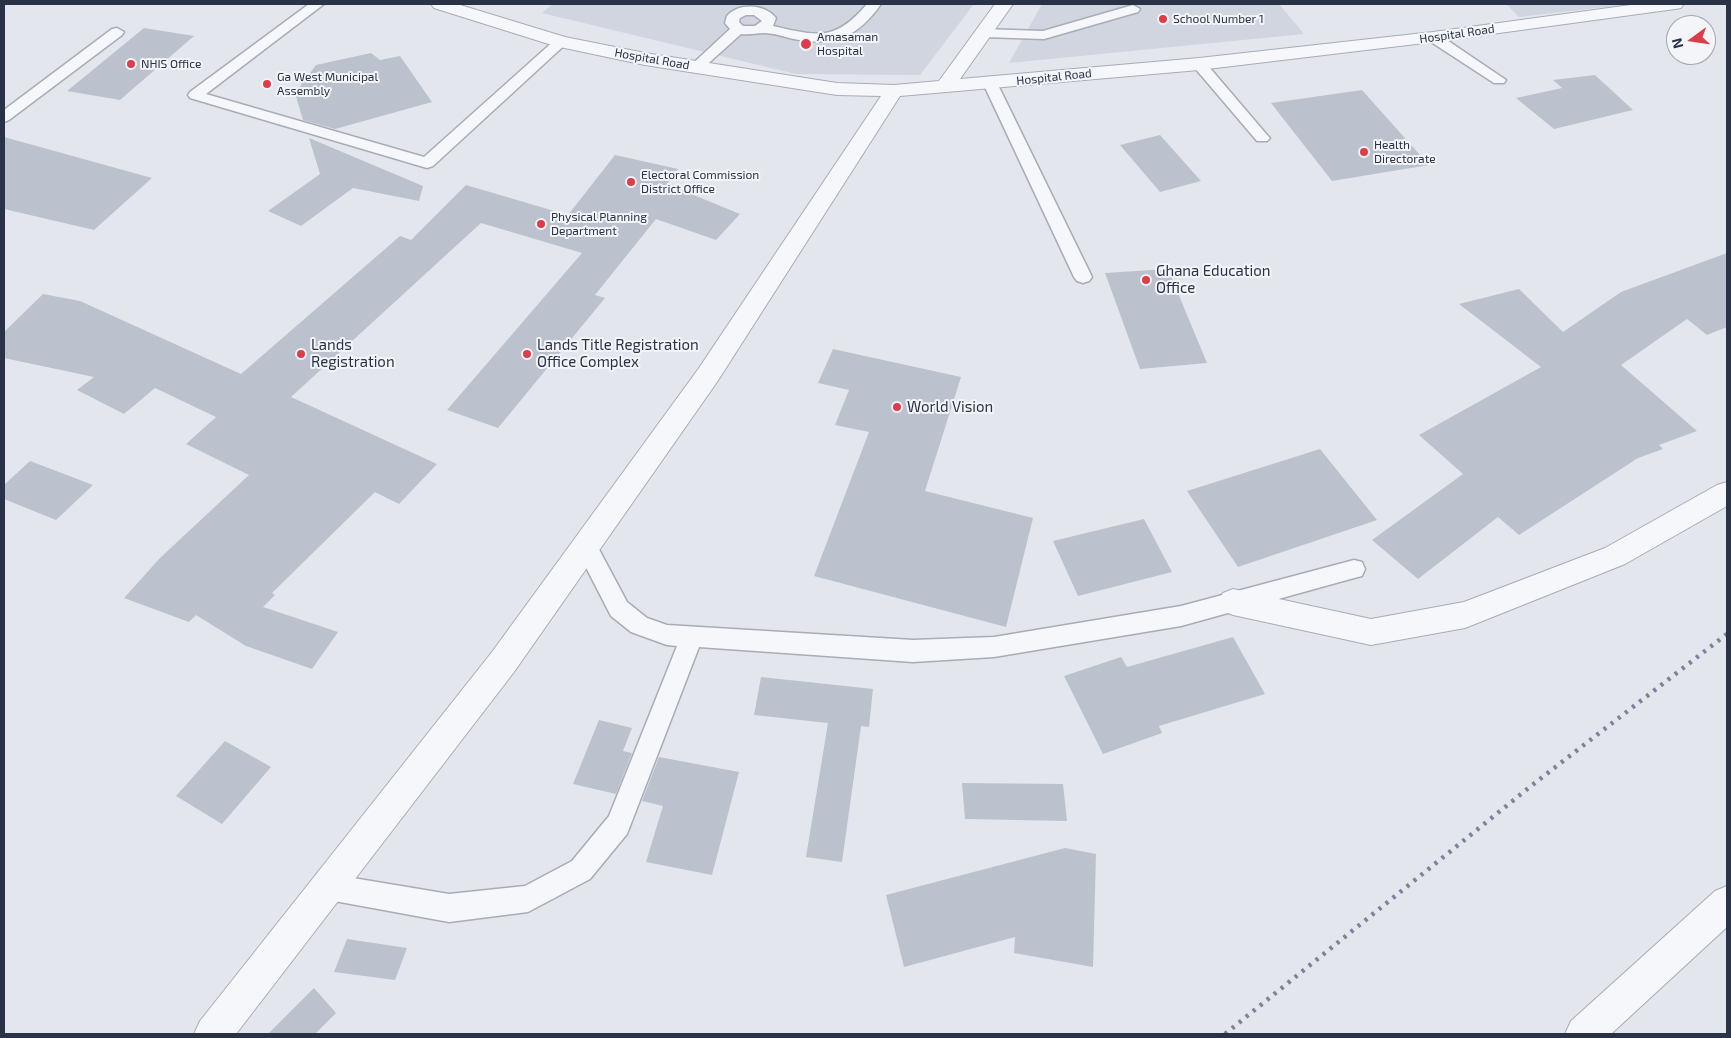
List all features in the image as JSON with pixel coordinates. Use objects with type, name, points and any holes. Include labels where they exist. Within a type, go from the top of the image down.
[{"type":"street","name":"Hospital Road","points":[[440,4],[561,42],[696,67],[837,89],[894,91],[1199,64],[1433,37],[1630,7],[1675,4]]},
{"type":"street","points":[[944,88],[1004,4]]},
{"type":"street","points":[[214,1034],[503,662],[708,376],[894,91]]},
{"type":"street","points":[[1233,602],[1371,632],[1465,615],[1615,556],[1727,493]]},
{"type":"street","points":[[1584,1034],[1727,903]]},
{"type":"lane","points":[[317,4],[195,95],[428,163],[561,42]]},
{"type":"lane","points":[[762,28],[769,22],[769,18],[762,12],[750,10],[734,16],[732,23],[738,29],[750,31],[762,28],[818,39],[839,35],[851,28],[874,4]]},
{"type":"lane","points":[[983,33],[1044,35],[1133,9]]},
{"type":"lane","points":[[696,67],[738,29]]},
{"type":"lane","points":[[4,117],[117,32]]},
{"type":"lane","points":[[1433,37],[1499,80]]},
{"type":"lane","points":[[1199,64],[1262,138]]},
{"type":"lane","points":[[990,83],[1083,277]]},
{"type":"lane","points":[[586,546],[619,609],[638,625],[667,635],[913,651],[994,647],[1181,616],[1354,569]]},
{"type":"lane","points":[[329,887],[448,908],[528,899],[581,870],[618,825],[692,637]]},
{"type":"shaded area","name":"Amasaman Hospital","points":[[553,4],[974,4],[920,75],[796,74],[542,13]]},
{"type":"shaded area","name":"School Number 1","points":[[1042,4],[1279,4],[1304,34],[1009,63]]},
{"type":"shaded area","points":[[1506,4],[1632,4],[1519,17]]},
{"type":"building","name":"NHIS Office","points":[[144,28],[194,36],[120,100],[67,91]]},
{"type":"building","points":[[371,53],[380,60],[400,56],[432,102],[335,129],[303,120],[295,93],[316,65]]},
{"type":"building","points":[[1595,75],[1633,110],[1554,129],[1516,98],[1562,88],[1553,80]]},
{"type":"building","points":[[1362,90],[1429,165],[1332,181],[1271,103]]},
{"type":"building","points":[[1160,135],[1201,181],[1160,192],[1120,145]]},
{"type":"building","points":[[4,137],[152,178],[94,230],[4,209]]},
{"type":"building","points":[[309,138],[423,186],[419,201],[353,188],[301,226],[268,211],[320,174]]},
{"type":"building","points":[[615,155],[678,169],[667,184],[740,214],[716,240],[656,219],[595,295],[605,298],[498,428],[447,410],[582,253],[481,223],[291,397],[437,464],[399,504],[375,492],[272,593],[275,595],[263,607],[338,632],[312,669],[246,646],[196,615],[189,622],[124,598],[160,558],[249,475],[186,444],[216,417],[155,388],[124,414],[77,390],[94,377],[4,358],[4,332],[43,294],[80,301],[241,374],[400,236],[411,240],[466,185],[568,215]]},
{"type":"building","points":[[1727,253],[1727,327],[1707,335],[1687,319],[1621,365],[1697,431],[1659,445],[1663,449],[1638,458],[1519,535],[1498,517],[1418,579],[1372,540],[1463,474],[1419,435],[1541,367],[1459,304],[1519,289],[1563,332],[1621,292]]},
{"type":"building","points":[[1168,269],[1207,363],[1140,369],[1105,273]]},
{"type":"building","points":[[833,349],[961,377],[925,491],[1033,518],[1006,627],[814,576],[869,432],[835,425],[849,390],[818,383]]},
{"type":"building","points":[[1320,449],[1377,520],[1238,567],[1187,491]]},
{"type":"building","points":[[30,461],[93,485],[56,520],[4,499],[4,485]]},
{"type":"building","points":[[1144,519],[1172,572],[1078,596],[1053,541]]},
{"type":"building","points":[[1233,637],[1265,694],[1159,726],[1162,733],[1103,754],[1064,676],[1121,657],[1127,667]]},
{"type":"building","points":[[761,677],[873,689],[869,727],[861,726],[842,862],[806,857],[828,723],[754,715]]},
{"type":"building","points":[[599,720],[632,728],[623,751],[632,753],[616,794],[573,784]]},
{"type":"building","points":[[225,741],[271,767],[222,824],[176,796]]},
{"type":"building","points":[[659,757],[739,772],[712,875],[646,862],[663,806],[642,801]]},
{"type":"building","points":[[962,783],[1063,784],[1067,821],[965,819]]},
{"type":"building","points":[[1065,848],[1096,854],[1093,967],[1014,953],[1015,937],[904,967],[886,895]]},
{"type":"building","points":[[347,939],[407,948],[395,980],[334,972]]},
{"type":"building","points":[[314,988],[336,1013],[315,1034],[268,1034]]},
{"type":"railway","points":[[1225,1034],[1531,786],[1727,634]]},
{"type":"place","name":"School Number 1","points":[[1163,19]]},
{"type":"place","name":"Amasaman Hospital","points":[[806,44]]},
{"type":"place","name":"NHIS Office","points":[[131,64]]},
{"type":"place","name":"Ga West Municipal Assembly","points":[[267,84]]},
{"type":"place","name":"Health Directorate","points":[[1364,152]]},
{"type":"place","name":"Electoral Commission District Office","points":[[631,182]]},
{"type":"place","name":"Physical Planning Department","points":[[541,224]]},
{"type":"place","name":"Ghana Education Office","points":[[1146,280]]},
{"type":"place","name":"Lands Registration","points":[[301,354]]},
{"type":"place","name":"Lands Title Registration Office Complex","points":[[527,354]]},
{"type":"place","name":"World Vision","points":[[897,407]]}]
